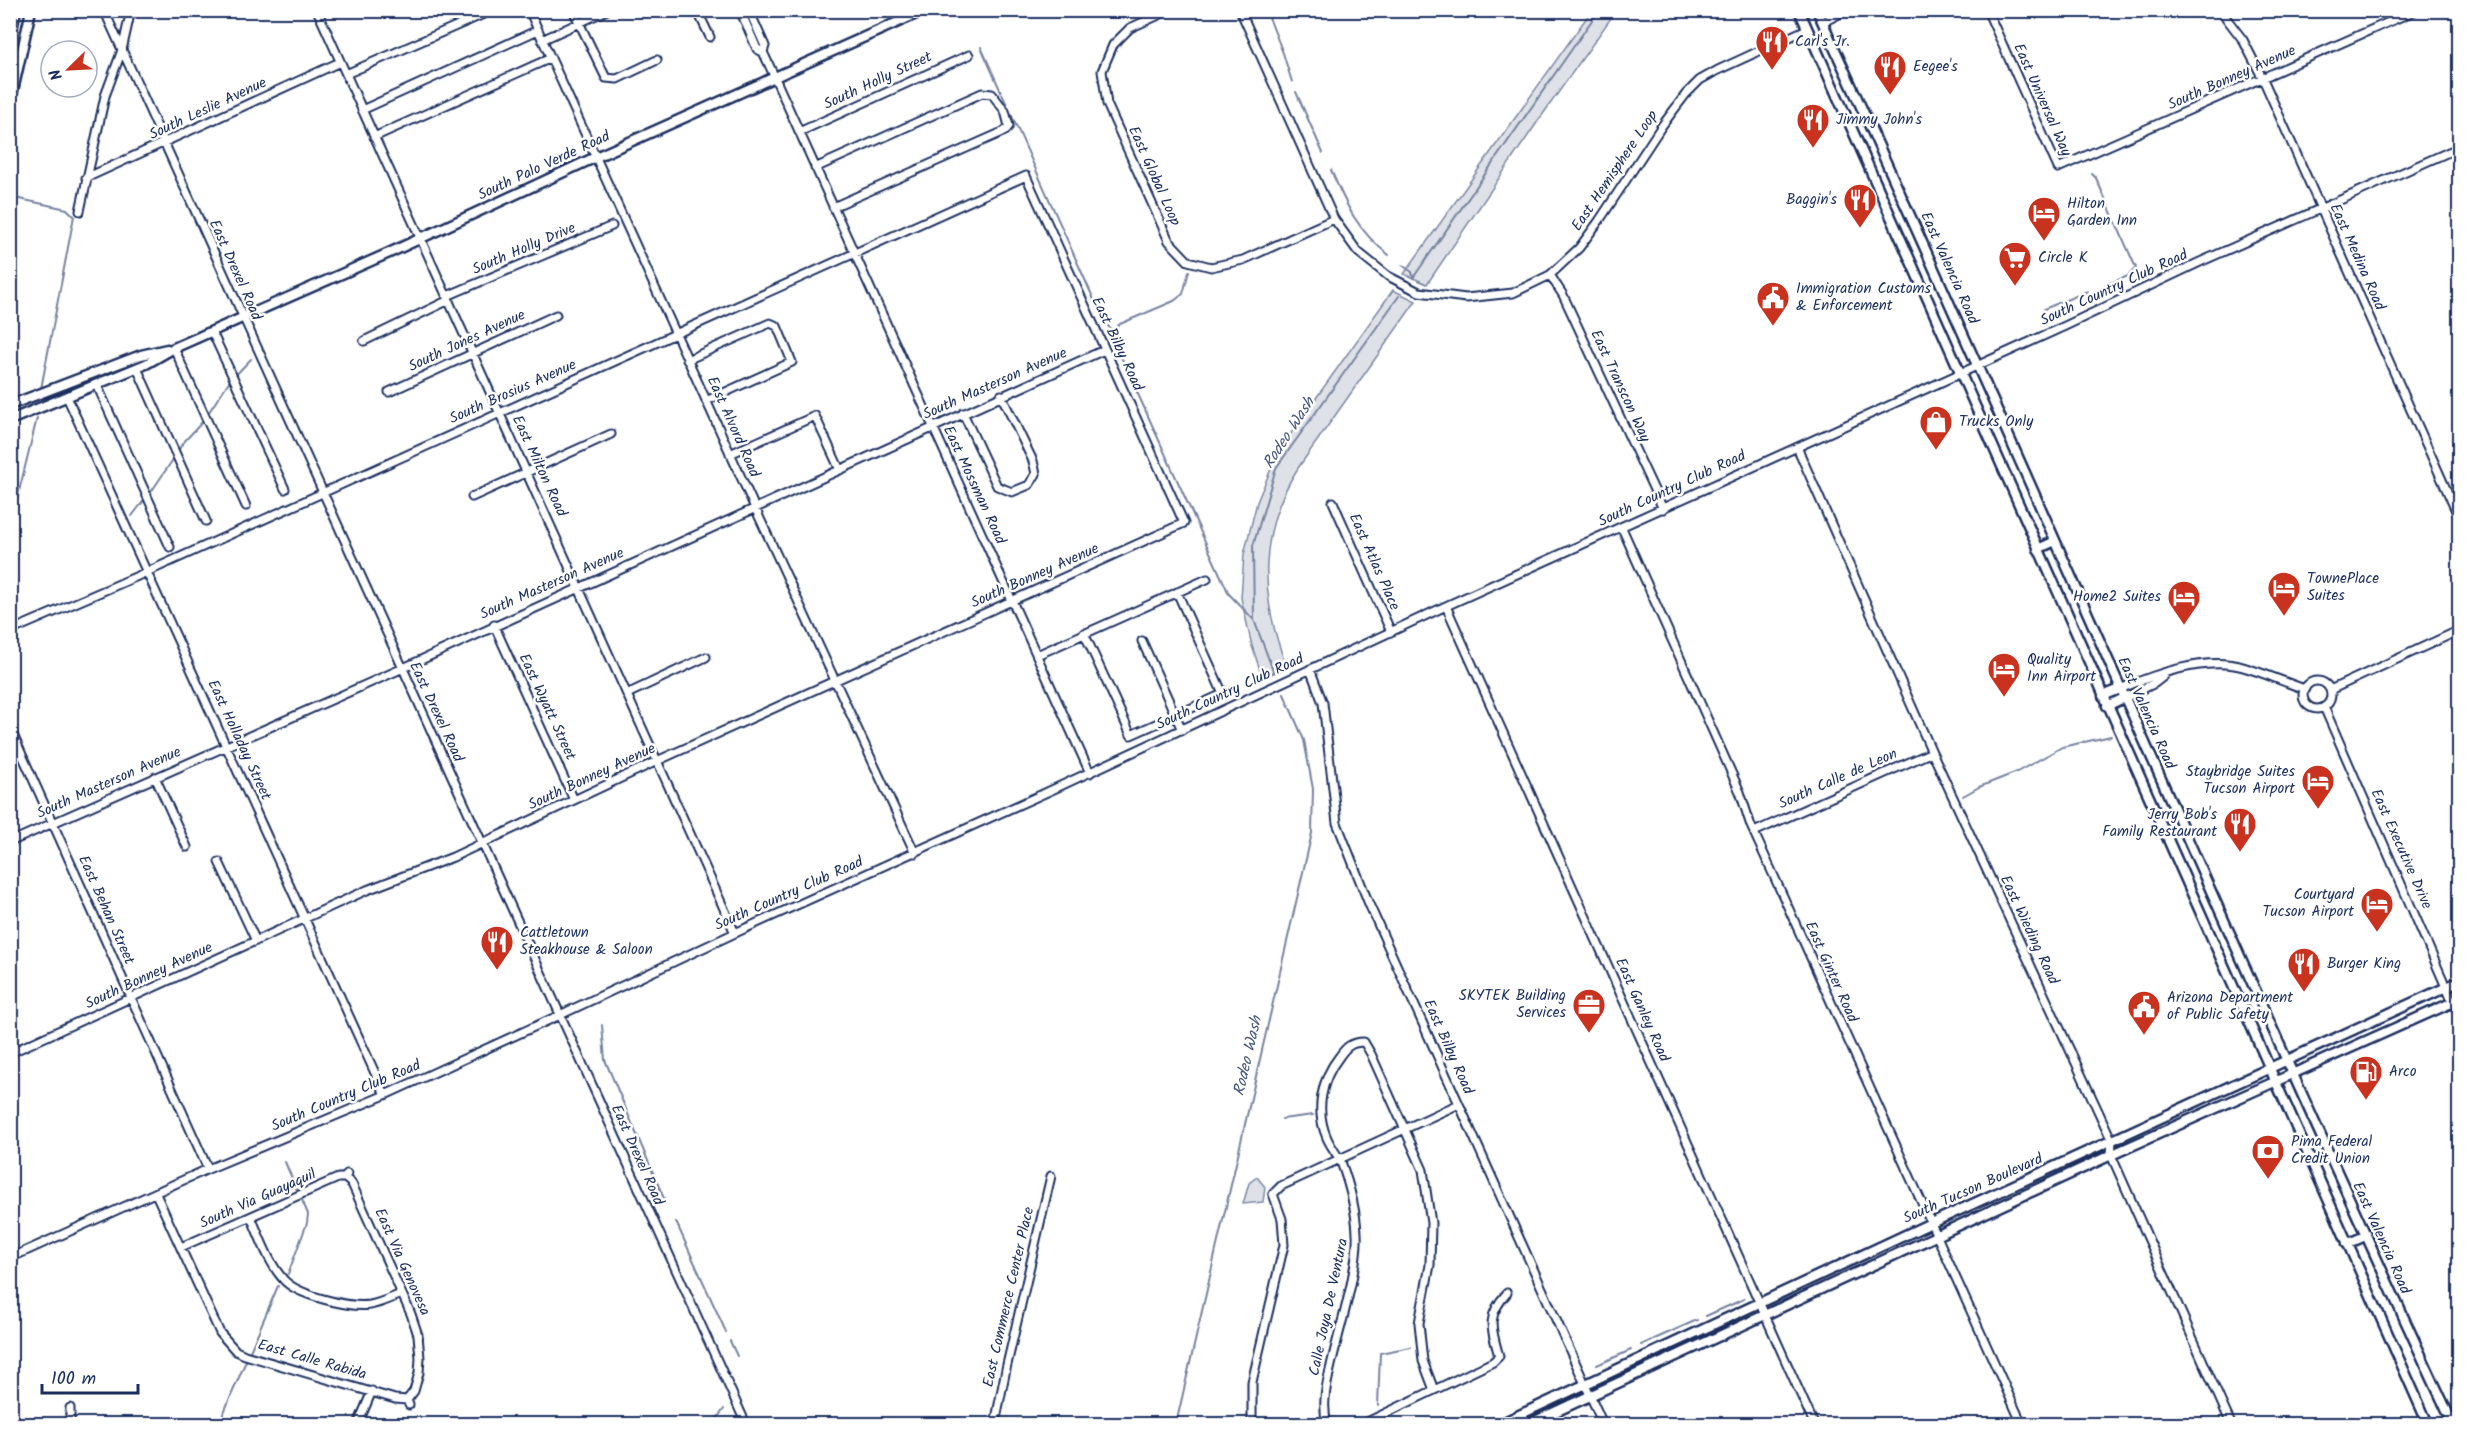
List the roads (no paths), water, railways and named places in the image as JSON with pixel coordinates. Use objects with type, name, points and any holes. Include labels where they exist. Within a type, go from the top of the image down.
[{"type":"main road","points":[[10,39],[16,10]]},
{"type":"main road","points":[[10,104],[31,10]]},
{"type":"main road","name":"South Palo Verde Road","points":[[10,420],[137,368],[174,348],[243,319],[596,157],[925,10]]},
{"type":"main road","points":[[1799,10],[2428,1425]]},
{"type":"main road","name":"East Valencia Road","points":[[1817,10],[1978,364],[2205,882],[2453,1425]]},
{"type":"main road","points":[[1807,29],[1823,22]]},
{"type":"main road","name":"South Palo Verde Road","points":[[10,405],[141,355],[174,348]]},
{"type":"main road","points":[[2038,549],[2055,541]]},
{"type":"main road","points":[[2103,696],[2122,693]]},
{"type":"main road","points":[[2107,706],[2122,693]]},
{"type":"main road","points":[[2189,889],[2205,882]]},
{"type":"main road","name":"South Tucson Boulevard","points":[[1500,1425],[1929,1224],[2460,981]]},
{"type":"main road","name":"South Tucson Boulevard","points":[[1529,1425],[2111,1155],[2456,1001]]},
{"type":"main road","points":[[2347,1244],[2365,1236]]},
{"type":"street","name":"East Drexel Road","points":[[104,10],[401,669],[746,1425]]},
{"type":"street","points":[[80,211],[105,96],[122,50],[131,10]]},
{"type":"street","name":"East Milton Road","points":[[317,10],[735,933]]},
{"type":"street","points":[[346,74],[492,10]]},
{"type":"street","name":"East Alvord Road","points":[[529,10],[730,454],[915,853]]},
{"type":"street","points":[[573,10],[608,83],[657,60]]},
{"type":"street","points":[[542,40],[607,10]]},
{"type":"street","points":[[697,10],[710,37]]},
{"type":"street","points":[[740,10],[757,49],[763,52],[765,46],[749,10]]},
{"type":"street","name":"East Global Loop","points":[[1170,10],[1130,28],[1113,45],[1102,71],[1107,104],[1169,241],[1188,261],[1211,267],[1243,260],[1334,219]]},
{"type":"street","name":"East Hemisphere Loop","points":[[1240,10],[1334,219],[1358,252],[1388,276],[1419,292],[1466,298],[1513,293],[1550,275],[1579,248],[1667,118],[1686,94],[1700,81],[1718,70],[1807,29]]},
{"type":"street","points":[[1823,22],[1847,10]]},
{"type":"street","name":"East Universal Way","points":[[1987,10],[2058,168]]},
{"type":"street","name":"East Medina Road","points":[[2220,10],[2243,40],[2263,79],[2460,520]]},
{"type":"street","name":"South Bonney Avenue","points":[[2058,168],[2416,10]]},
{"type":"street","points":[[362,110],[538,30]]},
{"type":"street","name":"East Mossman Road","points":[[763,52],[1090,773]]},
{"type":"street","name":"South Holly Street","points":[[799,132],[969,54]]},
{"type":"street","points":[[374,136],[551,58]]},
{"type":"street","name":"South Leslie Avenue","points":[[86,178],[340,62]]},
{"type":"street","points":[[815,168],[982,93],[992,94],[1005,111],[1009,126],[1005,131],[833,207]]},
{"type":"street","name":"South Country Club Road","points":[[10,1258],[208,1169],[385,1095],[735,933],[1090,773],[1446,606],[2460,147]]},
{"type":"street","name":"South Brosius Avenue","points":[[10,631],[147,572],[1026,176]]},
{"type":"street","name":"East Bilby Road","points":[[1026,176],[1184,523]]},
{"type":"street","name":"South Holly Drive","points":[[364,341],[448,298],[612,226]]},
{"type":"street","name":"East Transcon Way","points":[[1550,275],[1563,296],[1663,509]]},
{"type":"street","name":"South Jones Avenue","points":[[389,392],[556,315]]},
{"type":"street","points":[[687,360],[770,323],[777,326],[792,362],[706,401]]},
{"type":"street","points":[[212,332],[285,489]]},
{"type":"street","points":[[174,348],[246,506]]},
{"type":"street","name":"South Masterson Avenue","points":[[10,842],[401,669],[1104,350]]},
{"type":"street","points":[[137,368],[206,521]]},
{"type":"street","points":[[97,385],[170,547]]},
{"type":"street","points":[[963,413],[997,486],[1012,492],[1029,485],[1036,474],[1033,461],[1001,396]]},
{"type":"street","name":"East Holladay Street","points":[[67,397],[385,1095]]},
{"type":"street","points":[[730,454],[815,416],[840,470]]},
{"type":"street","points":[[472,497],[611,434]]},
{"type":"street","name":"East Wieding Road","points":[[1797,447],[1932,752],[2112,1142],[2111,1155],[2231,1425]]},
{"type":"street","name":"East Atlas Place","points":[[1333,502],[1391,632]]},
{"type":"street","name":"South Bonney Avenue","points":[[10,1053],[368,890],[453,857],[657,761],[1184,523]]},
{"type":"street","name":"East Ginter Road","points":[[1622,528],[1737,786],[1754,832],[1929,1224],[2022,1425]]},
{"type":"street","points":[[1037,655],[1207,579]]},
{"type":"street","points":[[1084,633],[1131,735],[1223,694],[1177,592]]},
{"type":"street","name":"East Ganley Road","points":[[1446,606],[1814,1425]]},
{"type":"street","name":"East Wyatt Street","points":[[494,625],[574,800]]},
{"type":"street","points":[[2330,690],[2460,630]]},
{"type":"street","points":[[1142,640],[1182,730]]},
{"type":"street","points":[[627,694],[706,657]]},
{"type":"street","points":[[2122,693],[2155,683],[2166,674],[2189,666],[2216,663],[2241,666],[2305,689]]},
{"type":"street","name":"East Bilby Road","points":[[1310,669],[1325,713],[1337,822],[1369,904],[1603,1425]]},
{"type":"street","points":[[2318,681],[2326,684],[2330,690],[2330,701],[2324,707],[2315,709],[2307,705],[2303,696],[2309,684],[2318,681]]},
{"type":"street","name":"East Executive Drive","points":[[2324,707],[2446,987],[2456,1001]]},
{"type":"street","name":"East Behan Street","points":[[10,728],[208,1169]]},
{"type":"street","name":"South Calle de Leon","points":[[1754,832],[1932,752]]},
{"type":"street","points":[[155,777],[187,847]]},
{"type":"street","points":[[219,862],[256,942]]},
{"type":"street","name":"Calle Joya De Ventura","points":[[1327,1425],[1325,1389],[1355,1259],[1358,1233],[1349,1185],[1340,1159],[1327,1137],[1322,1119],[1321,1090],[1327,1072],[1347,1047],[1354,1042],[1364,1042],[1405,1128]]},
{"type":"street","points":[[1252,1425],[1252,1382],[1284,1245],[1282,1220],[1273,1194],[1281,1186],[1459,1104]]},
{"type":"street","points":[[1405,1128],[1423,1170],[1431,1223],[1430,1265],[1419,1323],[1424,1361],[1434,1390]]},
{"type":"street","name":"South Via Guayaquil","points":[[182,1247],[346,1176]]},
{"type":"street","name":"East Via Genovesa","points":[[346,1176],[352,1184],[415,1326],[420,1358],[414,1391],[408,1402]]},
{"type":"street","name":"East Commerce Center Place","points":[[995,1425],[1051,1176]]},
{"type":"street","name":"East Calle Rabida","points":[[156,1194],[220,1333],[236,1351],[408,1402]]},
{"type":"street","points":[[251,1217],[277,1272],[284,1281],[300,1292],[359,1305],[371,1305],[401,1294]]},
{"type":"street","points":[[1363,1425],[1493,1362],[1499,1356],[1491,1325],[1492,1313],[1507,1293]]},
{"type":"street","points":[[358,1425],[372,1391]]},
{"type":"street","points":[[70,1408],[70,1425]]},
{"type":"street","points":[[2453,1425],[2460,1422]]},
{"type":"waterway","name":"Rodeo Wash","points":[[1266,10],[1292,82]]},
{"type":"waterway","points":[[1402,265],[1412,272],[1413,278],[1599,10]]},
{"type":"waterway","points":[[981,47],[1095,302],[1111,331]]},
{"type":"waterway","name":"Rodeo Wash","points":[[1296,92],[1323,153]]},
{"type":"waterway","name":"Rodeo Wash","points":[[1331,170],[1354,217],[1369,237],[1389,255]]},
{"type":"waterway","points":[[2092,174],[2096,178],[2136,268],[2128,276],[2105,285]]},
{"type":"waterway","points":[[10,197],[67,209],[74,216],[41,389]]},
{"type":"waterway","points":[[1189,271],[1183,294],[1174,301],[1120,324],[1113,330],[1112,337],[1229,594],[1254,620]]},
{"type":"waterway","points":[[2044,309],[2088,291]]},
{"type":"waterway","name":"Rodeo Wash","points":[[1274,673],[1254,620],[1253,546],[1276,468],[1399,296]]},
{"type":"waterway","points":[[207,415],[228,383],[251,359]]},
{"type":"waterway","points":[[10,528],[37,418]]},
{"type":"waterway","points":[[177,453],[182,444],[204,420]]},
{"type":"waterway","points":[[149,495],[174,458]]},
{"type":"waterway","points":[[132,516],[145,499]]},
{"type":"waterway","name":"Rodeo Wash","points":[[1176,1424],[1312,833],[1313,789],[1304,740],[1284,694]]},
{"type":"waterway","points":[[1963,796],[2017,772],[2062,747],[2111,736]]},
{"type":"waterway","points":[[602,1025],[605,1060],[665,1201]]},
{"type":"waterway","points":[[1282,1119],[1313,1115]]},
{"type":"waterway","points":[[285,1162],[297,1190]]},
{"type":"waterway","points":[[288,1274],[307,1223],[308,1214],[302,1200]]},
{"type":"waterway","points":[[676,1222],[726,1332]]},
{"type":"waterway","points":[[219,1424],[278,1286]]},
{"type":"waterway","points":[[1706,1316],[1744,1299]]},
{"type":"waterway","points":[[1641,1345],[1697,1320]]},
{"type":"waterway","points":[[730,1341],[737,1356]]},
{"type":"waterway","points":[[1378,1406],[1380,1353],[1411,1347]]},
{"type":"waterway","points":[[1597,1365],[1631,1350]]},
{"type":"waterway","points":[[713,1424],[724,1409]]},
{"type":"waterway","points":[[1233,1424],[1242,1423]]},
{"type":"place","name":"Carl's Jr.","points":[[1772,71]]},
{"type":"place","name":"Eegee's","points":[[1890,96]]},
{"type":"place","name":"Jimmy John's","points":[[1813,149]]},
{"type":"place","name":"Baggin's","points":[[1860,229]]},
{"type":"place","name":"Hilton Garden Inn","points":[[2044,242]]},
{"type":"place","name":"Circle K","points":[[2015,287]]},
{"type":"place","name":"Immigration Customs & Enforcement","points":[[1773,327]]},
{"type":"place","name":"Trucks Only","points":[[1936,451]]},
{"type":"place","name":"TownePlace Suites","points":[[2284,617]]},
{"type":"place","name":"Home2 Suites","points":[[2184,626]]},
{"type":"place","name":"Quality Inn Airport","points":[[2004,698]]},
{"type":"place","name":"Staybridge Suites Tucson Airport","points":[[2318,810]]},
{"type":"place","name":"Jerry Bob's Family Restaurant","points":[[2240,853]]},
{"type":"place","name":"Courtyard Tucson Airport","points":[[2377,933]]},
{"type":"place","name":"Cattletown Steakhouse & Saloon","points":[[497,971]]},
{"type":"place","name":"Burger King","points":[[2304,993]]},
{"type":"place","name":"SKYTEK Building Services","points":[[1589,1034]]},
{"type":"place","name":"Arizona Department of Public Safety","points":[[2144,1036]]},
{"type":"place","name":"Arco","points":[[2366,1101]]},
{"type":"place","name":"Pima Federal Credit Union","points":[[2268,1180]]}]
